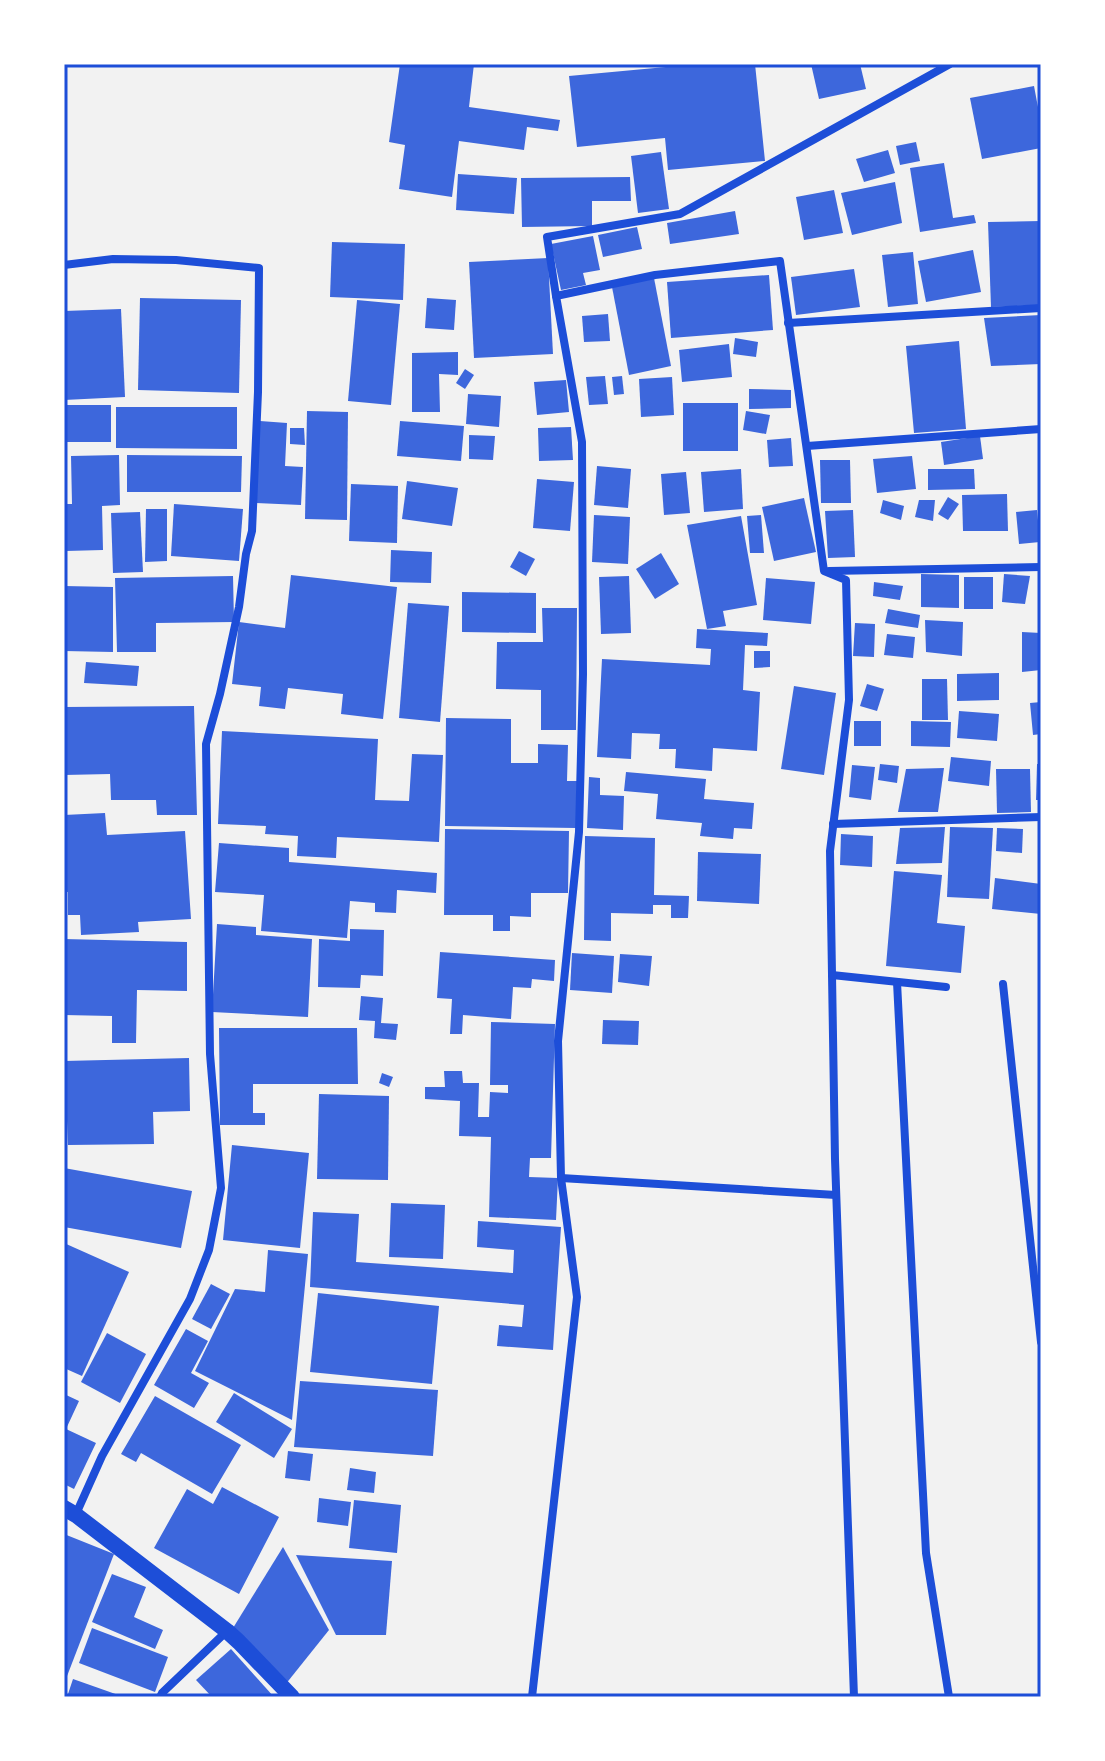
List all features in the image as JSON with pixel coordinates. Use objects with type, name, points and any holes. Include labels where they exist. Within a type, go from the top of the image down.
[{"type":"main road","points":[[70,1512],[227,1631],[292,1697]]},
{"type":"street","points":[[532,1697],[577,1297],[561,1178],[558,1041],[579,832],[582,442],[547,237],[680,214],[950,64]]},
{"type":"street","points":[[64,265],[113,259],[176,260],[259,268],[252,531],[236,622],[206,744],[210,1054],[221,1188],[209,1250],[190,1299],[70,1512]]},
{"type":"street","points":[[556,296],[655,275],[780,261],[824,571]]},
{"type":"street","points":[[788,323],[1041,308]]},
{"type":"street","points":[[807,446],[1041,429]]},
{"type":"street","points":[[824,571],[1041,567]]},
{"type":"street","points":[[824,571],[846,580],[849,700],[830,851],[836,1195],[854,1697]]},
{"type":"street","points":[[833,824],[1041,817]]},
{"type":"street","points":[[832,975],[946,987]]},
{"type":"street","points":[[897,982],[926,1553],[949,1697]]},
{"type":"street","points":[[1003,984],[1041,1342]]},
{"type":"street","points":[[561,1178],[836,1195]]},
{"type":"street","points":[[160,1697],[227,1631]]},
{"type":"building","points":[[400,64],[474,64],[469,107],[560,120],[558,131],[527,127],[524,150],[459,141],[452,197],[399,189],[405,145],[389,142]]},
{"type":"building","points":[[698,64],[755,64],[765,161],[668,170],[665,138],[577,147],[569,76]]},
{"type":"building","points":[[811,64],[860,64],[866,89],[819,99]]},
{"type":"building","points":[[1034,86],[1041,123],[1041,148],[982,159],[970,98]]},
{"type":"building","points":[[916,142],[920,161],[900,165],[896,146]]},
{"type":"building","points":[[888,150],[895,173],[864,182],[856,159]]},
{"type":"building","points":[[661,152],[669,209],[638,213],[631,156]]},
{"type":"building","points":[[944,163],[953,218],[974,215],[976,223],[920,232],[910,168]]},
{"type":"building","points":[[458,174],[517,178],[514,214],[456,210]]},
{"type":"building","points":[[630,177],[631,201],[592,201],[592,226],[522,227],[521,178]]},
{"type":"building","points":[[895,182],[902,223],[852,235],[841,193]]},
{"type":"building","points":[[834,190],[843,233],[804,240],[796,197]]},
{"type":"building","points":[[735,211],[739,234],[670,244],[667,223]]},
{"type":"building","points":[[1041,221],[1041,305],[991,307],[988,222]]},
{"type":"building","points":[[637,227],[642,249],[603,257],[598,235]]},
{"type":"building","points":[[593,236],[600,270],[583,273],[586,285],[561,290],[551,244]]},
{"type":"building","points":[[332,242],[405,244],[403,300],[330,297]]},
{"type":"building","points":[[973,250],[981,292],[926,302],[918,261]]},
{"type":"building","points":[[913,252],[918,304],[888,307],[882,255]]},
{"type":"building","points":[[548,258],[553,354],[474,358],[469,262]]},
{"type":"building","points":[[854,269],[860,307],[796,315],[791,277]]},
{"type":"building","points":[[769,275],[773,330],[671,338],[667,282]]},
{"type":"building","points":[[654,278],[671,366],[629,375],[612,287]]},
{"type":"building","points":[[140,298],[241,300],[239,393],[138,390]]},
{"type":"building","points":[[427,298],[456,300],[454,330],[425,328]]},
{"type":"building","points":[[357,300],[400,304],[391,405],[348,401]]},
{"type":"building","points":[[121,309],[125,397],[64,400],[64,311]]},
{"type":"building","points":[[608,314],[610,341],[584,342],[582,316]]},
{"type":"building","points":[[1041,315],[1041,364],[991,366],[984,318]]},
{"type":"building","points":[[735,338],[758,342],[756,357],[733,354]]},
{"type":"building","points":[[959,341],[966,429],[914,433],[906,346]]},
{"type":"building","points":[[729,344],[732,377],[682,382],[679,350]]},
{"type":"building","points":[[458,352],[458,375],[439,374],[440,412],[412,412],[412,353]]},
{"type":"building","points":[[465,369],[474,375],[465,389],[456,383]]},
{"type":"building","points":[[605,376],[608,404],[589,405],[586,377]]},
{"type":"building","points":[[622,376],[624,394],[614,395],[612,377]]},
{"type":"building","points":[[672,377],[674,415],[641,417],[639,379]]},
{"type":"building","points":[[566,380],[569,412],[537,415],[534,382]]},
{"type":"building","points":[[749,389],[791,390],[791,408],[749,409]]},
{"type":"building","points":[[468,394],[501,396],[499,427],[466,424]]},
{"type":"building","points":[[683,403],[738,403],[738,451],[683,451]]},
{"type":"building","points":[[64,405],[111,405],[111,442],[64,442]]},
{"type":"building","points":[[116,407],[237,407],[237,449],[116,448]]},
{"type":"building","points":[[307,411],[348,412],[347,520],[305,519]]},
{"type":"building","points":[[746,411],[770,415],[766,434],[743,430]]},
{"type":"building","points":[[260,421],[287,423],[285,466],[303,467],[301,505],[256,503]]},
{"type":"building","points":[[400,421],[464,426],[461,461],[397,456]]},
{"type":"building","points":[[571,427],[573,460],[539,461],[538,428]]},
{"type":"building","points":[[290,428],[304,428],[305,445],[290,444]]},
{"type":"building","points":[[469,435],[495,436],[493,460],[469,459]]},
{"type":"building","points":[[980,436],[983,459],[944,465],[941,442]]},
{"type":"building","points":[[791,438],[793,466],[769,467],[767,440]]},
{"type":"building","points":[[119,455],[120,505],[102,506],[103,550],[66,551],[64,504],[72,504],[71,456]]},
{"type":"building","points":[[127,455],[242,456],[241,492],[127,492]]},
{"type":"building","points":[[912,456],[916,489],[877,493],[873,459]]},
{"type":"building","points":[[820,460],[850,460],[851,503],[821,503]]},
{"type":"building","points":[[597,466],[631,469],[628,508],[594,505]]},
{"type":"building","points":[[741,469],[743,509],[704,512],[701,472]]},
{"type":"building","points":[[928,469],[974,469],[975,489],[928,490]]},
{"type":"building","points":[[686,472],[690,513],[664,515],[661,474]]},
{"type":"building","points":[[537,479],[574,482],[570,531],[533,528]]},
{"type":"building","points":[[407,481],[458,488],[452,526],[402,519]]},
{"type":"building","points":[[351,484],[398,486],[397,543],[349,541]]},
{"type":"building","points":[[1007,494],[1008,531],[963,531],[962,495]]},
{"type":"building","points":[[948,497],[959,504],[948,520],[938,514]]},
{"type":"building","points":[[804,498],[816,552],[774,561],[762,507]]},
{"type":"building","points":[[883,500],[904,506],[901,520],[880,513]]},
{"type":"building","points":[[919,500],[935,500],[933,521],[915,517]]},
{"type":"building","points":[[174,504],[243,509],[239,561],[171,556]]},
{"type":"building","points":[[146,509],[167,509],[167,561],[145,562]]},
{"type":"building","points":[[853,510],[855,557],[828,558],[825,511]]},
{"type":"building","points":[[1037,510],[1040,542],[1019,544],[1016,512]]},
{"type":"building","points":[[140,512],[143,572],[113,573],[111,513]]},
{"type":"building","points":[[594,515],[630,517],[628,564],[592,562]]},
{"type":"building","points":[[761,515],[764,553],[750,553],[747,516]]},
{"type":"building","points":[[741,516],[757,605],[723,611],[726,626],[707,629],[687,525]]},
{"type":"building","points":[[391,550],[432,552],[431,583],[390,582]]},
{"type":"building","points":[[519,551],[535,559],[526,576],[510,567]]},
{"type":"building","points":[[661,553],[679,584],[655,599],[636,569]]},
{"type":"building","points":[[921,574],[959,575],[959,608],[921,607]]},
{"type":"building","points":[[1004,574],[1030,576],[1025,604],[1002,602]]},
{"type":"building","points":[[291,575],[397,587],[383,719],[341,714],[343,694],[288,688],[285,709],[259,706],[261,687],[232,684],[239,622],[285,628]]},
{"type":"building","points":[[233,576],[234,622],[156,623],[156,652],[117,652],[115,578]]},
{"type":"building","points":[[629,576],[631,633],[601,634],[599,577]]},
{"type":"building","points":[[964,577],[993,577],[993,609],[964,609]]},
{"type":"building","points":[[766,578],[815,582],[811,624],[763,620]]},
{"type":"building","points":[[874,582],[903,586],[900,600],[873,596]]},
{"type":"building","points":[[64,586],[113,587],[113,652],[64,651]]},
{"type":"building","points":[[462,592],[536,593],[536,633],[462,632]]},
{"type":"building","points":[[408,603],[449,606],[440,722],[399,718]]},
{"type":"building","points":[[542,608],[577,608],[576,730],[541,730],[541,690],[496,689],[497,642],[543,642]]},
{"type":"building","points":[[888,609],[920,615],[918,628],[885,623]]},
{"type":"building","points":[[925,620],[963,622],[962,656],[926,652]]},
{"type":"building","points":[[855,623],[875,624],[874,657],[853,656]]},
{"type":"building","points":[[697,629],[768,633],[767,646],[745,645],[743,690],[760,692],[757,751],[713,748],[712,771],[675,768],[676,749],[659,749],[660,734],[632,733],[631,759],[597,757],[602,659],[710,665],[711,649],[696,648]]},
{"type":"building","points":[[1022,632],[1041,633],[1041,670],[1022,672]]},
{"type":"building","points":[[887,634],[915,637],[913,658],[884,655]]},
{"type":"building","points":[[754,651],[770,651],[770,667],[754,668]]},
{"type":"building","points":[[86,662],[139,666],[137,686],[84,683]]},
{"type":"building","points":[[999,673],[999,700],[957,701],[957,674]]},
{"type":"building","points":[[922,679],[947,679],[948,720],[922,720]]},
{"type":"building","points":[[867,684],[884,689],[877,711],[860,706]]},
{"type":"building","points":[[794,686],[836,693],[824,775],[781,769]]},
{"type":"building","points":[[1041,702],[1041,734],[1033,735],[1030,703]]},
{"type":"building","points":[[194,706],[197,815],[157,815],[156,800],[111,800],[110,774],[64,775],[64,707]]},
{"type":"building","points":[[959,711],[999,714],[997,741],[957,738]]},
{"type":"building","points":[[446,718],[511,719],[511,763],[538,763],[538,744],[568,745],[567,781],[577,781],[576,828],[445,826]]},
{"type":"building","points":[[854,721],[881,721],[881,746],[854,746]]},
{"type":"building","points":[[911,721],[951,722],[950,747],[911,746]]},
{"type":"building","points":[[222,731],[378,739],[375,800],[409,801],[412,754],[443,755],[439,842],[337,837],[336,858],[297,856],[298,836],[265,834],[266,826],[218,824]]},
{"type":"building","points":[[951,757],[991,761],[989,786],[948,781]]},
{"type":"building","points":[[880,764],[899,766],[897,783],[878,780]]},
{"type":"building","points":[[1037,764],[1041,764],[1041,800],[1036,800]]},
{"type":"building","points":[[852,765],[875,767],[871,800],[849,797]]},
{"type":"building","points":[[944,768],[938,812],[898,812],[906,769]]},
{"type":"building","points":[[996,769],[1030,769],[1031,812],[997,813]]},
{"type":"building","points":[[626,772],[706,779],[704,799],[754,803],[752,829],[734,828],[733,839],[700,836],[702,823],[656,819],[658,794],[624,791]]},
{"type":"building","points":[[589,777],[600,778],[600,795],[624,796],[623,830],[587,828]]},
{"type":"building","points":[[105,813],[107,835],[185,831],[191,919],[138,922],[139,932],[81,935],[80,915],[68,915],[68,892],[64,892],[64,815]]},
{"type":"building","points":[[945,827],[942,863],[896,864],[900,828]]},
{"type":"building","points":[[950,827],[993,828],[989,899],[947,897]]},
{"type":"building","points":[[997,828],[1023,829],[1022,853],[996,851]]},
{"type":"building","points":[[445,829],[569,831],[568,893],[531,893],[531,917],[510,916],[510,931],[493,931],[493,915],[444,915]]},
{"type":"building","points":[[841,834],[873,836],[872,867],[840,865]]},
{"type":"building","points":[[585,836],[655,838],[654,895],[689,896],[688,918],[671,918],[671,905],[653,905],[653,914],[611,913],[611,941],[584,940]]},
{"type":"building","points":[[219,843],[289,848],[289,862],[437,873],[436,893],[397,890],[396,913],[375,912],[375,903],[350,901],[347,938],[261,931],[264,895],[215,892]]},
{"type":"building","points":[[698,852],[761,854],[759,904],[697,901]]},
{"type":"building","points":[[894,871],[942,875],[937,923],[965,926],[961,973],[886,966]]},
{"type":"building","points":[[995,878],[1041,884],[1041,914],[992,909]]},
{"type":"building","points":[[217,924],[256,927],[256,935],[312,939],[308,1017],[212,1012]]},
{"type":"building","points":[[350,929],[384,930],[383,976],[361,975],[360,988],[318,987],[319,939],[350,941]]},
{"type":"building","points":[[64,939],[187,942],[187,991],[137,990],[136,1043],[112,1043],[112,1016],[64,1015]]},
{"type":"building","points":[[440,952],[555,960],[554,981],[532,979],[531,988],[513,987],[511,1019],[463,1015],[462,1034],[450,1034],[452,999],[437,998]]},
{"type":"building","points":[[572,953],[614,956],[612,993],[570,990]]},
{"type":"building","points":[[620,954],[652,956],[649,986],[618,982]]},
{"type":"building","points":[[361,996],[383,998],[381,1023],[398,1024],[396,1040],[374,1038],[375,1021],[359,1020]]},
{"type":"building","points":[[603,1020],[639,1021],[638,1045],[602,1044]]},
{"type":"building","points":[[491,1022],[555,1024],[551,1158],[530,1158],[529,1177],[558,1178],[556,1220],[489,1217],[491,1137],[459,1136],[460,1101],[425,1099],[425,1087],[445,1087],[444,1071],[462,1071],[463,1083],[479,1083],[478,1117],[489,1117],[490,1092],[508,1093],[508,1085],[490,1085]]},
{"type":"building","points":[[219,1028],[357,1028],[358,1084],[253,1084],[253,1113],[265,1113],[265,1125],[220,1125]]},
{"type":"building","points":[[189,1058],[190,1111],[153,1112],[154,1144],[68,1145],[67,1121],[64,1121],[64,1061]]},
{"type":"building","points":[[382,1073],[393,1077],[389,1087],[379,1083]]},
{"type":"building","points":[[319,1094],[389,1096],[388,1180],[317,1179]]},
{"type":"building","points":[[232,1145],[309,1153],[300,1248],[223,1240]]},
{"type":"building","points":[[64,1168],[192,1191],[181,1248],[64,1227]]},
{"type":"building","points":[[391,1203],[445,1205],[443,1259],[389,1257]]},
{"type":"building","points":[[313,1212],[359,1214],[356,1262],[513,1273],[514,1250],[477,1247],[478,1221],[561,1227],[553,1350],[497,1346],[499,1325],[522,1327],[524,1305],[310,1287]]},
{"type":"building","points":[[64,1243],[129,1272],[82,1376],[64,1368]]},
{"type":"building","points":[[268,1250],[308,1254],[292,1420],[195,1371],[235,1289],[265,1292]]},
{"type":"building","points":[[211,1284],[230,1294],[211,1329],[192,1319]]},
{"type":"building","points":[[318,1293],[439,1306],[432,1384],[310,1372]]},
{"type":"building","points":[[186,1329],[208,1341],[191,1373],[209,1383],[194,1408],[154,1385]]},
{"type":"building","points":[[107,1333],[146,1354],[120,1403],[81,1382]]},
{"type":"building","points":[[300,1381],[438,1390],[433,1456],[294,1447]]},
{"type":"building","points":[[234,1393],[292,1429],[274,1458],[216,1422]]},
{"type":"building","points":[[64,1394],[79,1401],[66,1429],[96,1443],[74,1489],[64,1484]]},
{"type":"building","points":[[155,1396],[241,1445],[212,1494],[141,1453],[136,1462],[121,1454]]},
{"type":"building","points":[[288,1451],[313,1454],[310,1481],[285,1478]]},
{"type":"building","points":[[350,1468],[376,1472],[374,1493],[347,1490]]},
{"type":"building","points":[[222,1487],[279,1517],[239,1594],[154,1548],[187,1489],[213,1504]]},
{"type":"building","points":[[319,1498],[351,1502],[348,1526],[317,1522]]},
{"type":"building","points":[[354,1500],[401,1505],[397,1553],[349,1548]]},
{"type":"building","points":[[64,1534],[114,1554],[64,1684]]},
{"type":"building","points":[[283,1547],[329,1630],[285,1685],[233,1628]]},
{"type":"building","points":[[296,1555],[392,1561],[386,1635],[336,1635]]},
{"type":"building","points":[[112,1574],[146,1587],[134,1617],[163,1630],[155,1649],[92,1622]]},
{"type":"building","points":[[92,1628],[168,1657],[155,1692],[79,1663]]},
{"type":"building","points":[[231,1649],[274,1697],[212,1697],[196,1680]]},
{"type":"building","points":[[73,1679],[124,1697],[67,1697]]}]
